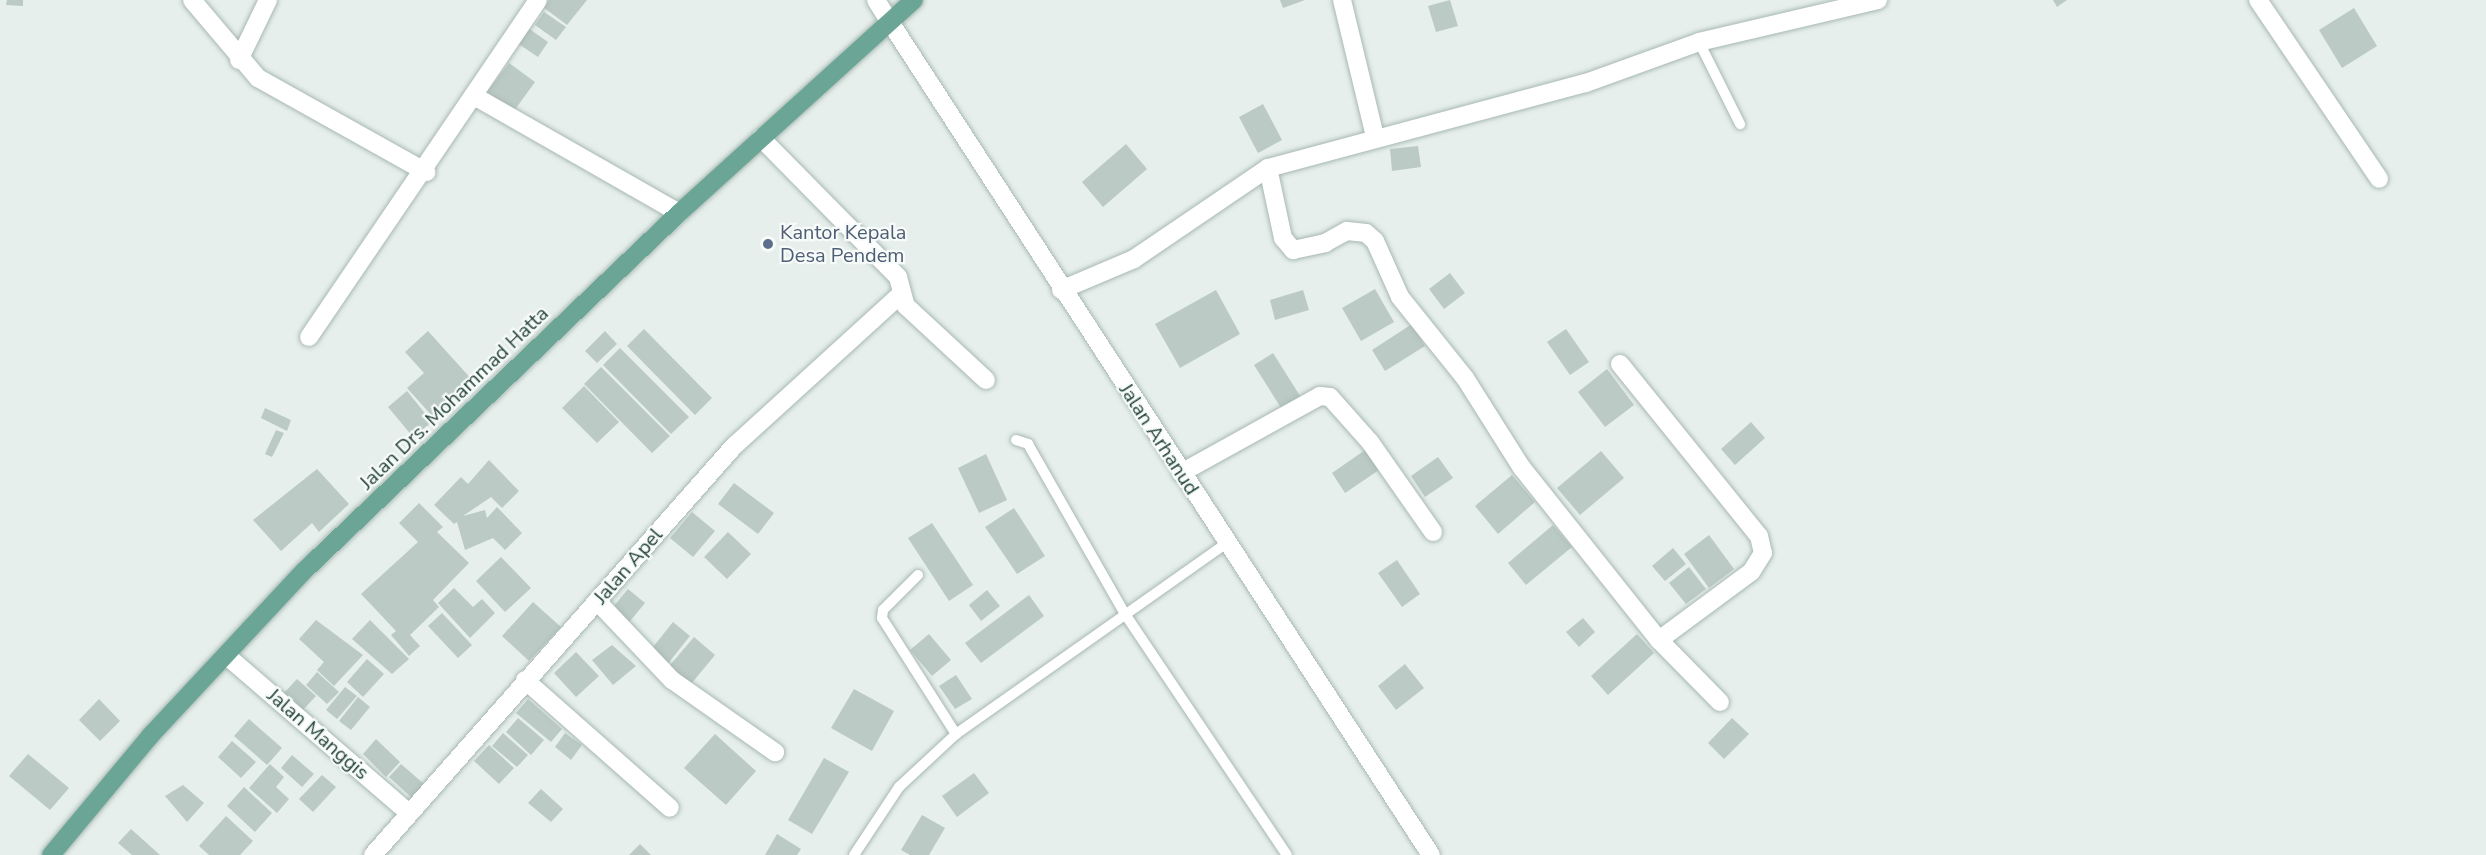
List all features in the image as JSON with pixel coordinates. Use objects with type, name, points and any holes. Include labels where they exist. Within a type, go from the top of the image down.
[{"type":"main road","name":"Jalan Drs. Mohammad Hatta","points":[[51,855],[150,736],[304,571],[679,213],[914,0]]},
{"type":"street","points":[[192,0],[247,68],[426,172]]},
{"type":"street","points":[[247,68],[268,0]]},
{"type":"street","points":[[309,337],[426,172],[538,0]]},
{"type":"street","name":"Jalan Arhanud","points":[[876,0],[1061,290],[1431,855]]},
{"type":"street","points":[[1342,0],[1375,136]]},
{"type":"street","points":[[1803,0],[1805,19]]},
{"type":"street","points":[[1061,290],[1134,259],[1268,168],[1375,136],[1586,83],[1699,42],[1805,19],[1878,0]]},
{"type":"street","points":[[2259,0],[2379,179]]},
{"type":"street","points":[[474,96],[679,213]]},
{"type":"street","points":[[761,138],[898,277],[906,306],[986,380]]},
{"type":"street","points":[[1268,168],[1283,238],[1293,250],[1325,243],[1347,231],[1366,233],[1375,241],[1400,297],[1465,378],[1522,468],[1659,640],[1720,702]]},
{"type":"street","name":"Jalan Apel","points":[[373,855],[408,812],[734,446],[901,294]]},
{"type":"street","points":[[1620,364],[1759,536],[1763,553],[1751,572],[1659,640]]},
{"type":"street","points":[[1181,473],[1320,396],[1330,397],[1370,442],[1433,532]]},
{"type":"street","points":[[597,601],[672,680],[775,752]]},
{"type":"street","name":"Jalan Manggis","points":[[227,656],[408,812]]},
{"type":"street","points":[[525,680],[670,808]]},
{"type":"lane","points":[[1699,42],[1740,124]]},
{"type":"lane","points":[[1016,440],[1028,444],[1125,614],[1287,855]]},
{"type":"lane","points":[[854,855],[899,787],[956,734],[1227,543]]},
{"type":"lane","points":[[918,575],[883,610],[882,618],[956,734]]},
{"type":"building","points":[[7,0],[23,0],[23,6],[6,5]]},
{"type":"building","points":[[549,0],[587,0],[567,25],[543,7]]},
{"type":"building","points":[[1280,0],[1305,0],[1283,8]]},
{"type":"building","points":[[1450,0],[1458,26],[1436,32],[1428,6]]},
{"type":"building","points":[[2053,0],[2067,0],[2057,7]]},
{"type":"building","points":[[2354,8],[2377,46],[2342,68],[2319,30]]},
{"type":"building","points":[[544,12],[566,27],[556,40],[535,25]]},
{"type":"building","points":[[528,28],[548,42],[538,57],[517,43]]},
{"type":"building","points":[[509,63],[535,82],[514,111],[487,92]]},
{"type":"building","points":[[1263,104],[1282,140],[1258,153],[1239,117]]},
{"type":"building","points":[[1126,144],[1147,169],[1103,207],[1082,182]]},
{"type":"building","points":[[1418,146],[1421,167],[1392,171],[1390,149]]},
{"type":"building","points":[[1450,273],[1465,293],[1444,309],[1429,289]]},
{"type":"building","points":[[1375,289],[1394,322],[1361,341],[1342,308]]},
{"type":"building","points":[[1216,290],[1240,334],[1180,368],[1155,324]]},
{"type":"building","points":[[1303,290],[1309,310],[1275,320],[1270,300]]},
{"type":"building","points":[[1412,324],[1425,346],[1385,371],[1372,350]]},
{"type":"building","points":[[644,329],[712,398],[695,415],[627,346]]},
{"type":"building","points":[[1566,329],[1589,362],[1570,375],[1547,342]]},
{"type":"building","points":[[428,331],[474,382],[433,417],[407,388],[424,373],[405,352]]},
{"type":"building","points":[[605,331],[617,344],[597,363],[585,351]]},
{"type":"building","points":[[620,348],[689,417],[671,434],[603,365]]},
{"type":"building","points":[[1273,353],[1302,399],[1283,411],[1254,365]]},
{"type":"building","points":[[601,367],[670,436],[652,453],[584,384]]},
{"type":"building","points":[[1607,369],[1634,405],[1605,427],[1578,392]]},
{"type":"building","points":[[584,386],[619,422],[597,443],[562,408]]},
{"type":"building","points":[[407,391],[432,422],[413,437],[388,407]]},
{"type":"building","points":[[265,408],[291,420],[287,431],[261,418]]},
{"type":"building","points":[[1751,422],[1765,438],[1735,465],[1721,449]]},
{"type":"building","points":[[276,430],[284,433],[272,457],[265,454]]},
{"type":"building","points":[[1368,448],[1382,468],[1345,493],[1332,473]]},
{"type":"building","points":[[1601,451],[1624,478],[1580,515],[1557,488]]},
{"type":"building","points":[[986,454],[1007,500],[979,513],[958,468]]},
{"type":"building","points":[[1438,457],[1453,478],[1425,497],[1411,476]]},
{"type":"building","points":[[489,460],[519,491],[502,508],[491,497],[463,516],[485,510],[487,518],[497,507],[522,533],[505,550],[493,538],[465,550],[457,522],[454,524],[434,505],[461,477],[468,484]]},
{"type":"building","points":[[317,469],[349,504],[319,532],[312,523],[281,551],[253,520]]},
{"type":"building","points":[[1512,475],[1535,502],[1498,534],[1475,506]]},
{"type":"building","points":[[734,483],[774,513],[758,534],[718,504]]},
{"type":"building","points":[[419,503],[443,527],[437,532],[469,563],[433,600],[439,607],[410,635],[420,646],[409,656],[391,635],[396,631],[361,594],[418,542],[399,523]]},
{"type":"building","points":[[1014,508],[1045,556],[1017,574],[985,527]]},
{"type":"building","points":[[692,512],[715,531],[693,557],[670,538]]},
{"type":"building","points":[[932,523],[973,585],[949,601],[908,538]]},
{"type":"building","points":[[1553,525],[1572,547],[1526,585],[1508,563]]},
{"type":"building","points":[[728,532],[751,554],[727,579],[704,557]]},
{"type":"building","points":[[1709,535],[1734,569],[1709,588],[1684,554]]},
{"type":"building","points":[[1673,548],[1686,564],[1665,581],[1652,566]]},
{"type":"building","points":[[501,557],[531,588],[505,612],[476,581]]},
{"type":"building","points":[[1397,560],[1420,594],[1402,607],[1378,573]]},
{"type":"building","points":[[1689,567],[1706,589],[1686,604],[1669,583]]},
{"type":"building","points":[[454,588],[473,607],[482,599],[495,613],[470,638],[438,603]]},
{"type":"building","points":[[628,589],[645,603],[626,626],[609,612]]},
{"type":"building","points":[[987,590],[1000,606],[981,621],[969,605]]},
{"type":"building","points":[[1029,595],[1044,616],[981,663],[965,643]]},
{"type":"building","points":[[533,602],[561,627],[529,661],[502,636]]},
{"type":"building","points":[[442,613],[472,645],[458,658],[428,626]]},
{"type":"building","points":[[1583,618],[1595,632],[1579,647],[1566,632]]},
{"type":"building","points":[[316,620],[363,655],[334,686],[317,670],[324,662],[299,639]]},
{"type":"building","points":[[370,620],[409,659],[392,674],[352,639]]},
{"type":"building","points":[[673,622],[690,636],[666,666],[649,652]]},
{"type":"building","points":[[929,634],[951,660],[932,676],[910,650]]},
{"type":"building","points":[[1637,634],[1654,653],[1608,695],[1591,676]]},
{"type":"building","points":[[694,637],[715,655],[687,689],[665,671]]},
{"type":"building","points":[[612,645],[636,666],[613,685],[592,660]]},
{"type":"building","points":[[576,652],[599,676],[576,697],[554,673]]},
{"type":"building","points":[[367,659],[384,674],[363,697],[347,682]]},
{"type":"building","points":[[1405,664],[1424,688],[1396,710],[1378,686]]},
{"type":"building","points":[[317,672],[339,692],[327,704],[306,685]]},
{"type":"building","points":[[956,675],[972,699],[955,709],[939,686]]},
{"type":"building","points":[[297,679],[316,696],[302,711],[283,694]]},
{"type":"building","points":[[345,687],[357,696],[337,719],[326,710]]},
{"type":"building","points":[[854,689],[894,711],[872,751],[831,728]]},
{"type":"building","points":[[358,697],[370,707],[351,730],[339,721]]},
{"type":"building","points":[[99,699],[120,721],[100,741],[79,720]]},
{"type":"building","points":[[528,699],[562,729],[551,742],[516,713]]},
{"type":"building","points":[[518,718],[544,740],[531,755],[506,732]]},
{"type":"building","points":[[1732,718],[1749,734],[1724,759],[1708,743]]},
{"type":"building","points":[[249,719],[282,748],[267,765],[234,736]]},
{"type":"building","points":[[503,733],[528,755],[517,767],[492,746]]},
{"type":"building","points":[[565,733],[582,745],[571,760],[555,747]]},
{"type":"building","points":[[715,734],[756,771],[726,805],[684,768]]},
{"type":"building","points":[[376,739],[400,762],[386,777],[363,754]]},
{"type":"building","points":[[232,741],[256,762],[241,778],[218,757]]},
{"type":"building","points":[[489,745],[514,768],[499,784],[474,761]]},
{"type":"building","points":[[28,754],[69,788],[50,810],[9,776]]},
{"type":"building","points":[[292,755],[314,774],[302,787],[281,768]]},
{"type":"building","points":[[824,758],[849,772],[812,834],[788,820]]},
{"type":"building","points":[[270,764],[284,777],[276,787],[289,799],[277,813],[249,788]]},
{"type":"building","points":[[401,764],[424,784],[412,798],[389,777]]},
{"type":"building","points":[[974,773],[989,793],[957,817],[942,796]]},
{"type":"building","points":[[322,775],[336,787],[313,812],[299,799]]},
{"type":"building","points":[[183,785],[204,803],[187,822],[165,796]]},
{"type":"building","points":[[244,787],[272,813],[255,832],[227,806]]},
{"type":"building","points":[[541,789],[563,809],[551,822],[528,803]]},
{"type":"building","points":[[922,815],[945,828],[929,855],[910,855],[901,850]]},
{"type":"building","points":[[226,816],[253,841],[240,855],[209,855],[199,846]]},
{"type":"building","points":[[131,829],[160,855],[132,855],[118,843]]},
{"type":"building","points":[[777,834],[801,849],[797,855],[765,855]]},
{"type":"building","points":[[640,844],[651,855],[629,855]]},
{"type":"place","name":"Kantor Kepala Desa Pendem","points":[[768,244]]}]
